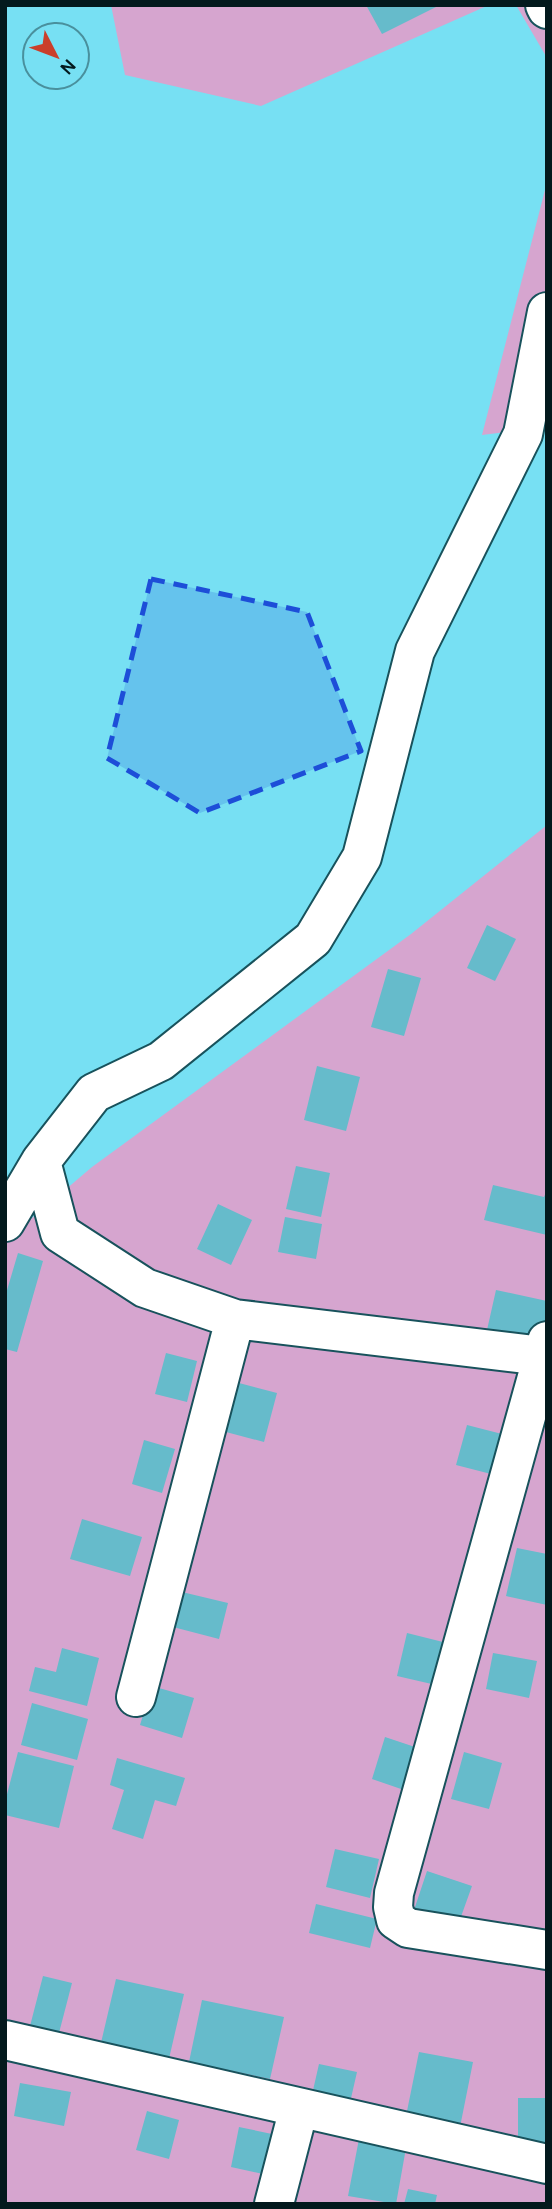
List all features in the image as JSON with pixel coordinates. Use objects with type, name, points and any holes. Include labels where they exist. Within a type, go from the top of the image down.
[{"type":"street","points":[[5,1222],[41,1161],[94,1093],[162,1061],[313,939],[362,857],[415,651],[523,434],[547,312]]},
{"type":"street","points":[[41,1161],[60,1233],[145,1288],[235,1319],[545,1348],[394,1893],[393,1907],[396,1920],[408,1928],[547,1950]]},
{"type":"street","points":[[136,1697],[235,1319]]},
{"type":"street","points":[[5,2040],[547,2164]]},
{"type":"street","points":[[274,2204],[299,2108]]},
{"type":"highlighted area","points":[[151,579],[307,612],[361,751],[200,813],[107,758]]},
{"type":"shaded area","points":[[111,5],[489,5],[261,106],[125,75]]},
{"type":"shaded area","points":[[516,5],[547,5],[547,58]]},
{"type":"shaded area","points":[[547,182],[547,427],[482,435]]},
{"type":"shaded area","points":[[547,825],[547,2204],[5,2204],[5,1241],[92,1167],[411,934]]},
{"type":"building","points":[[366,5],[440,5],[382,34]]},
{"type":"building","points":[[487,925],[516,939],[495,981],[467,968]]},
{"type":"building","points":[[388,969],[421,978],[404,1036],[371,1027]]},
{"type":"building","points":[[317,1066],[360,1077],[346,1131],[304,1120]]},
{"type":"building","points":[[296,1166],[330,1173],[321,1217],[286,1209]]},
{"type":"building","points":[[493,1185],[544,1197],[547,1190],[547,1235],[484,1220]]},
{"type":"building","points":[[218,1204],[252,1220],[231,1265],[197,1249]]},
{"type":"building","points":[[285,1217],[322,1224],[316,1259],[278,1252]]},
{"type":"building","points":[[18,1253],[43,1261],[17,1352],[5,1349],[5,1297]]},
{"type":"building","points":[[496,1290],[547,1301],[547,1320],[542,1342],[487,1330]]},
{"type":"building","points":[[166,1353],[197,1361],[187,1402],[155,1394]]},
{"type":"building","points":[[239,1383],[277,1393],[264,1442],[226,1432]]},
{"type":"building","points":[[467,1425],[502,1434],[491,1474],[456,1465]]},
{"type":"building","points":[[144,1440],[175,1449],[162,1493],[132,1484]]},
{"type":"building","points":[[82,1519],[142,1537],[130,1576],[70,1559]]},
{"type":"building","points":[[517,1548],[547,1554],[547,1605],[506,1596]]},
{"type":"building","points":[[182,1592],[228,1603],[219,1639],[173,1627]]},
{"type":"building","points":[[407,1633],[447,1643],[436,1685],[397,1676]]},
{"type":"building","points":[[62,1648],[99,1658],[87,1706],[29,1691],[35,1667],[56,1672]]},
{"type":"building","points":[[493,1653],[537,1661],[529,1698],[486,1689]]},
{"type":"building","points":[[152,1686],[194,1698],[182,1738],[140,1725]]},
{"type":"building","points":[[32,1703],[88,1719],[77,1760],[21,1745]]},
{"type":"building","points":[[385,1737],[418,1748],[404,1790],[372,1779]]},
{"type":"building","points":[[18,1752],[74,1766],[59,1828],[5,1815],[5,1802]]},
{"type":"building","points":[[464,1752],[502,1763],[489,1809],[451,1799]]},
{"type":"building","points":[[117,1758],[185,1778],[176,1806],[155,1800],[143,1839],[112,1829],[124,1790],[110,1785]]},
{"type":"building","points":[[335,1849],[379,1859],[370,1898],[326,1887]]},
{"type":"building","points":[[427,1871],[472,1886],[458,1925],[414,1910]]},
{"type":"building","points":[[316,1904],[377,1919],[370,1948],[309,1933]]},
{"type":"building","points":[[43,1976],[72,1983],[59,2033],[30,2026]]},
{"type":"building","points":[[116,1979],[184,1994],[168,2063],[100,2047]]},
{"type":"building","points":[[202,2000],[284,2017],[270,2079],[189,2062]]},
{"type":"building","points":[[419,2052],[473,2062],[460,2127],[406,2116]]},
{"type":"building","points":[[319,2064],[357,2072],[349,2107],[311,2099]]},
{"type":"building","points":[[20,2083],[71,2092],[64,2126],[14,2116]]},
{"type":"building","points":[[518,2098],[547,2098],[547,2143],[518,2144]]},
{"type":"building","points":[[147,2111],[179,2120],[169,2159],[136,2150]]},
{"type":"building","points":[[239,2127],[272,2134],[263,2174],[231,2167]]},
{"type":"building","points":[[359,2139],[406,2148],[396,2204],[348,2196]]},
{"type":"building","points":[[408,2189],[437,2195],[435,2204],[404,2204]]}]
